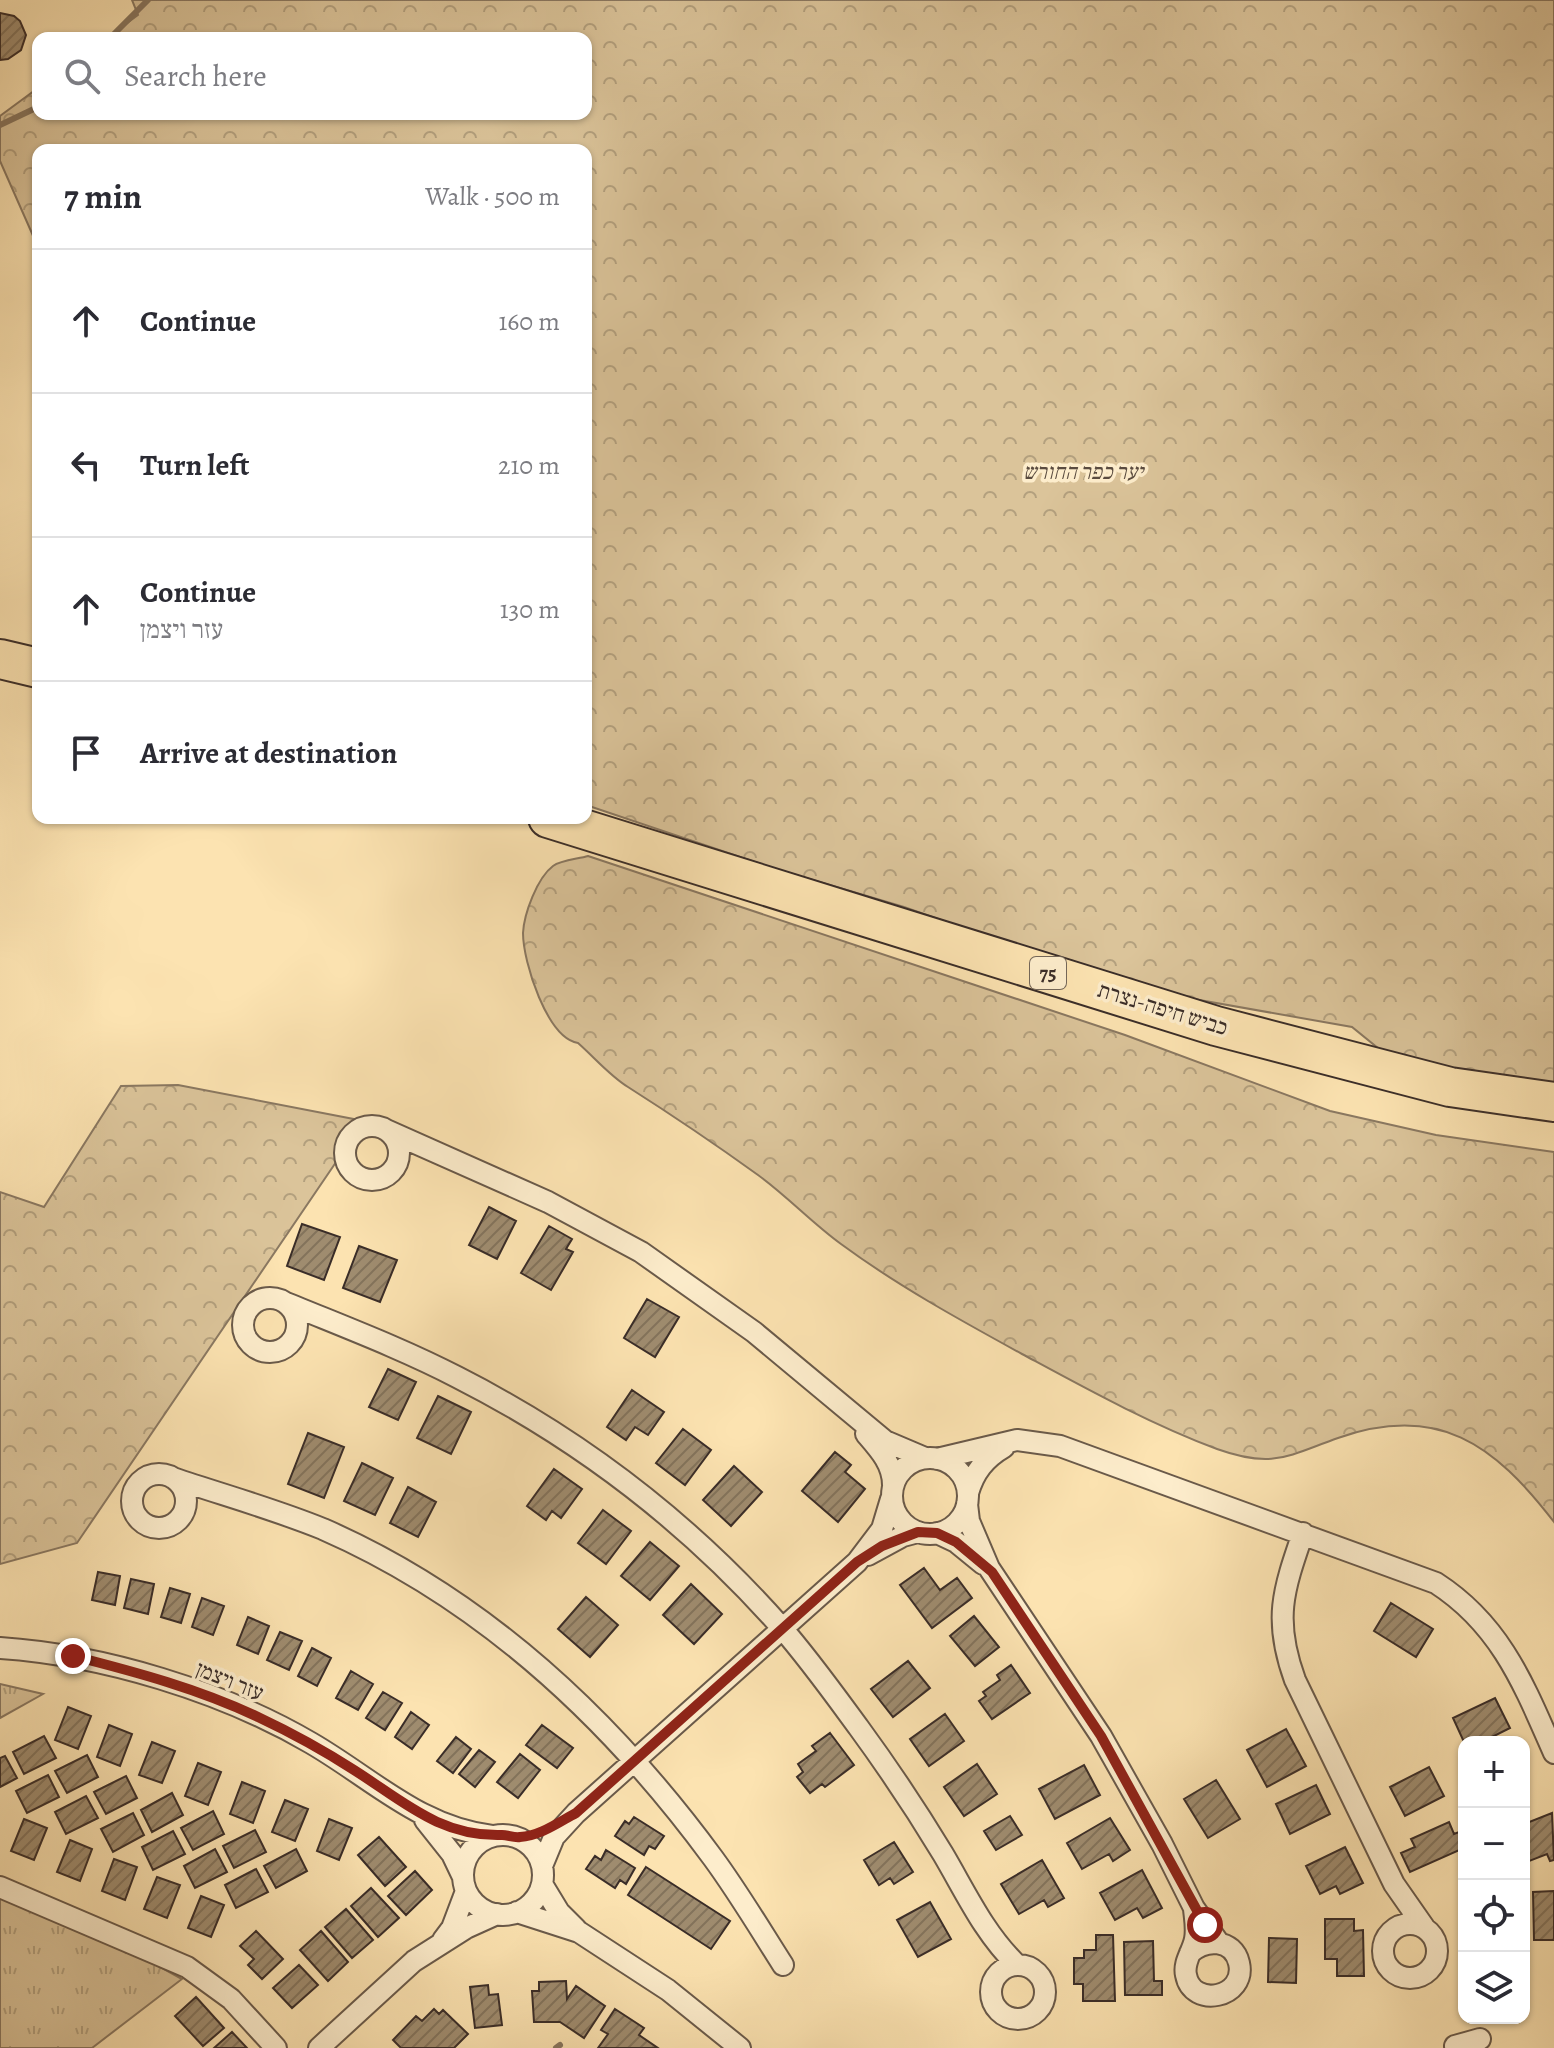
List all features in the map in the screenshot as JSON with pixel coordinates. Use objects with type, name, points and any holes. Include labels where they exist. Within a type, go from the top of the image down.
[{"type":"highway","points":[[0,659],[32,667]]},
{"type":"highway","name":"כביש חיפה-נצרת","points":[[567,824],[1216,1026],[1450,1087],[1554,1102]]},
{"type":"street","points":[[450,1157],[418,1155],[407,1158],[386,1176],[372,1180],[352,1171],[345,1158],[346,1144],[355,1131],[370,1126],[450,1157],[548,1202],[641,1252],[754,1332],[885,1441],[955,1467],[963,1476],[969,1521],[992,1572],[1118,1765],[1194,1908],[1219,1943],[1233,1951],[1240,1965],[1237,1981],[1227,1993],[1198,1992],[1188,1982],[1186,1967],[1196,1927],[1194,1908]]},
{"type":"street","points":[[386,1130],[397,1142],[397,1165]]},
{"type":"street","points":[[352,1329],[324,1325],[310,1327],[295,1337],[285,1349],[270,1352],[250,1344],[244,1331],[245,1316],[254,1304],[269,1298],[352,1329],[457,1377],[581,1449],[701,1545],[782,1629],[902,1789],[984,1927],[1017,1965]]},
{"type":"street","points":[[284,1302],[295,1314],[295,1337]]},
{"type":"street","points":[[845,1410],[889,1464],[893,1474],[895,1511],[902,1522],[956,1542],[992,1572]]},
{"type":"street","points":[[857,1562],[882,1529],[898,1474],[908,1465],[998,1443],[1027,1440],[1060,1446],[1416,1574],[1459,1598],[1502,1645],[1518,1672],[1554,1753]]},
{"type":"street","points":[[319,2048],[414,1961],[466,1928],[532,1902],[554,1837],[576,1813],[857,1562],[882,1546],[948,1530],[958,1522],[972,1478],[994,1453],[1027,1440]]},
{"type":"street","points":[[173,1478],[184,1490],[186,1505],[179,1520],[167,1528],[152,1528],[135,1514],[134,1492],[143,1480],[158,1474],[173,1478],[321,1529],[399,1567],[486,1623],[563,1686],[635,1760],[713,1858],[783,1965]]},
{"type":"street","points":[[186,1505],[219,1494]]},
{"type":"street","points":[[1303,1533],[1283,1601],[1283,1639],[1287,1657],[1295,1680],[1394,1884],[1435,1939],[1437,1955],[1430,1969],[1417,1977],[1396,1974],[1386,1963],[1383,1949],[1391,1932],[1395,1909],[1394,1884]]},
{"type":"street","name":"עזר ויצמן","points":[[0,1648],[73,1656],[139,1672],[197,1691],[309,1742],[419,1814]]},
{"type":"street","points":[[519,1838],[576,1813]]},
{"type":"street","points":[[419,1814],[445,1826],[492,1836],[506,1835],[530,1844],[538,1854],[542,1875],[559,1912],[579,1932],[668,1990],[740,2048]]},
{"type":"street","points":[[419,1814],[452,1854],[474,1902],[485,1910],[579,1932]]},
{"type":"street","points":[[441,1944],[452,1928],[464,1884],[464,1864],[470,1851],[492,1836]]},
{"type":"street","points":[[0,1887],[187,1967],[231,1999],[276,2048]]},
{"type":"street","points":[[1391,1932],[1408,1923],[1424,1927]]},
{"type":"street","points":[[984,1927],[993,1965],[991,1998],[998,2011],[1011,2018],[1025,2018],[1043,2004],[1045,1988],[1038,1974],[1025,1966],[1017,1965],[1001,1971],[992,1983]]},
{"type":"street","points":[[1190,1953],[1203,1944],[1219,1943]]},
{"type":"street","points":[[1456,2048],[1480,2039]]},
{"type":"green space","name":"יער כפר החורש","points":[[132,0],[1554,0],[1554,1092],[1389,1057],[1352,1027],[1137,989],[904,907],[779,870],[592,807],[592,144],[32,144],[32,233],[0,161],[0,116],[32,92],[32,120],[592,120],[592,32],[115,32],[138,15]]},
{"type":"green space","points":[[588,856],[1125,1035],[1330,1111],[1436,1135],[1554,1152],[1554,1522],[1509,1471],[1486,1452],[1461,1438],[1434,1429],[1406,1425],[1374,1428],[1279,1458],[1252,1458],[1217,1449],[1142,1417],[1070,1380],[953,1315],[863,1259],[830,1236],[758,1175],[621,1083],[578,1043],[556,1028],[532,979],[524,946],[524,925],[532,897],[547,872],[560,862]]},
{"type":"green space","points":[[178,1085],[364,1121],[77,1543],[0,1564],[0,1192],[44,1207],[121,1086]]},
{"type":"green space","points":[[0,1684],[43,1694],[0,1718]]},
{"type":"green space","points":[[0,1896],[144,1958],[182,1979],[92,2048],[0,2048]]},
{"type":"building","points":[[0,13],[14,16],[20,21],[26,35],[21,50],[8,59],[0,60]]},
{"type":"building","points":[[489,1207],[516,1221],[497,1259],[469,1245]]},
{"type":"building","points":[[302,1224],[340,1237],[324,1280],[287,1266]]},
{"type":"building","points":[[549,1226],[572,1239],[566,1249],[573,1252],[551,1290],[521,1273]]},
{"type":"building","points":[[359,1246],[397,1260],[380,1302],[343,1288]]},
{"type":"building","points":[[647,1299],[679,1317],[655,1357],[624,1338]]},
{"type":"building","points":[[388,1369],[416,1382],[398,1420],[369,1407]]},
{"type":"building","points":[[632,1390],[664,1412],[648,1435],[635,1427],[626,1440],[607,1427]]},
{"type":"building","points":[[438,1396],[471,1412],[451,1454],[417,1438]]},
{"type":"building","points":[[683,1429],[711,1450],[685,1485],[656,1463]]},
{"type":"building","points":[[308,1433],[344,1447],[324,1498],[288,1484]]},
{"type":"building","points":[[835,1452],[851,1465],[845,1472],[865,1489],[838,1522],[802,1491]]},
{"type":"building","points":[[362,1463],[393,1478],[375,1515],[344,1501]]},
{"type":"building","points":[[734,1466],[762,1492],[731,1526],[703,1500]]},
{"type":"building","points":[[554,1469],[582,1489],[561,1518],[552,1511],[546,1520],[527,1506]]},
{"type":"building","points":[[408,1487],[436,1502],[418,1537],[390,1523]]},
{"type":"building","points":[[603,1510],[631,1531],[606,1564],[578,1543]]},
{"type":"building","points":[[650,1542],[679,1566],[650,1600],[621,1576]]},
{"type":"building","points":[[924,1568],[940,1590],[957,1578],[972,1598],[932,1628],[900,1585]]},
{"type":"building","points":[[98,1572],[120,1576],[115,1605],[92,1600]]},
{"type":"building","points":[[131,1579],[154,1584],[148,1614],[124,1608]]},
{"type":"building","points":[[691,1584],[722,1614],[694,1644],[663,1615]]},
{"type":"building","points":[[170,1588],[190,1594],[181,1623],[161,1617]]},
{"type":"building","points":[[586,1597],[618,1625],[590,1657],[558,1629]]},
{"type":"building","points":[[202,1598],[224,1606],[213,1635],[192,1627]]},
{"type":"building","points":[[1391,1603],[1433,1629],[1416,1657],[1374,1631]]},
{"type":"building","points":[[974,1616],[999,1647],[975,1666],[950,1636]]},
{"type":"building","points":[[248,1617],[269,1626],[258,1654],[237,1645]]},
{"type":"building","points":[[280,1632],[302,1641],[289,1670],[267,1660]]},
{"type":"building","points":[[312,1648],[331,1658],[317,1686],[298,1676]]},
{"type":"building","points":[[908,1661],[930,1688],[893,1717],[871,1689]]},
{"type":"building","points":[[1011,1665],[1030,1693],[992,1719],[979,1701],[986,1696],[983,1692],[1000,1680],[997,1675]]},
{"type":"building","points":[[351,1671],[373,1684],[358,1710],[336,1698]]},
{"type":"building","points":[[383,1692],[402,1703],[385,1730],[366,1718]]},
{"type":"building","points":[[1495,1698],[1510,1728],[1494,1736],[1461,1736],[1453,1718]]},
{"type":"building","points":[[68,1707],[91,1716],[78,1749],[55,1740]]},
{"type":"building","points":[[411,1712],[429,1725],[412,1749],[395,1737]]},
{"type":"building","points":[[945,1714],[964,1741],[929,1766],[910,1739]]},
{"type":"building","points":[[109,1725],[132,1734],[120,1766],[97,1757]]},
{"type":"building","points":[[542,1725],[573,1748],[557,1768],[526,1745]]},
{"type":"building","points":[[1286,1729],[1306,1766],[1267,1787],[1247,1750]]},
{"type":"building","points":[[830,1733],[854,1765],[825,1787],[822,1784],[810,1793],[797,1777],[803,1772],[798,1764],[816,1751],[812,1746]]},
{"type":"building","points":[[44,1736],[56,1758],[24,1774],[13,1752]]},
{"type":"building","points":[[456,1737],[471,1749],[453,1773],[437,1761]]},
{"type":"building","points":[[152,1742],[175,1751],[162,1783],[139,1775]]},
{"type":"building","points":[[479,1750],[495,1762],[475,1787],[459,1774]]},
{"type":"building","points":[[520,1754],[540,1770],[518,1798],[497,1782]]},
{"type":"building","points":[[87,1755],[98,1777],[67,1793],[55,1771]]},
{"type":"building","points":[[5,1756],[17,1778],[0,1787],[0,1758]]},
{"type":"building","points":[[198,1763],[221,1772],[208,1805],[185,1796]]},
{"type":"building","points":[[977,1764],[997,1794],[964,1816],[944,1787]]},
{"type":"building","points":[[1084,1765],[1100,1795],[1055,1819],[1039,1789]]},
{"type":"building","points":[[1429,1767],[1444,1796],[1405,1816],[1390,1787]]},
{"type":"building","points":[[48,1775],[59,1797],[27,1813],[16,1791]]},
{"type":"building","points":[[126,1776],[137,1798],[106,1814],[94,1792]]},
{"type":"building","points":[[1216,1780],[1240,1819],[1208,1838],[1184,1799]]},
{"type":"building","points":[[242,1782],[265,1791],[253,1823],[230,1814]]},
{"type":"building","points":[[1316,1785],[1330,1814],[1290,1834],[1276,1804]]},
{"type":"building","points":[[172,1793],[183,1815],[152,1832],[141,1810]]},
{"type":"building","points":[[86,1796],[98,1818],[66,1834],[55,1812]]},
{"type":"building","points":[[285,1800],[308,1809],[295,1841],[272,1832]]},
{"type":"building","points":[[213,1811],[224,1834],[193,1850],[181,1828]]},
{"type":"building","points":[[133,1813],[144,1835],[113,1852],[101,1829]]},
{"type":"building","points":[[1552,1813],[1554,1860],[1550,1861],[1547,1854],[1530,1861],[1530,1822]]},
{"type":"building","points":[[1010,1816],[1022,1835],[996,1850],[984,1831]]},
{"type":"building","points":[[634,1817],[664,1836],[655,1849],[649,1846],[644,1855],[615,1836],[625,1821],[629,1824]]},
{"type":"building","points":[[1110,1818],[1130,1850],[1113,1861],[1109,1854],[1082,1869],[1067,1843]]},
{"type":"building","points":[[24,1819],[47,1828],[34,1860],[11,1851]]},
{"type":"building","points":[[329,1819],[352,1828],[339,1860],[317,1851]]},
{"type":"building","points":[[1449,1822],[1454,1834],[1458,1832],[1458,1851],[1410,1872],[1401,1853],[1415,1847],[1411,1839]]},
{"type":"building","points":[[255,1830],[266,1852],[234,1868],[223,1846]]},
{"type":"building","points":[[173,1831],[185,1854],[153,1870],[142,1847]]},
{"type":"building","points":[[379,1837],[406,1867],[385,1886],[358,1855]]},
{"type":"building","points":[[70,1840],[92,1849],[80,1881],[57,1872]]},
{"type":"building","points":[[894,1842],[913,1872],[894,1884],[890,1878],[879,1885],[864,1860]]},
{"type":"building","points":[[1345,1847],[1363,1883],[1340,1894],[1336,1886],[1320,1894],[1306,1866]]},
{"type":"building","points":[[215,1849],[227,1872],[195,1888],[184,1866]]},
{"type":"building","points":[[296,1849],[307,1871],[276,1888],[264,1866]]},
{"type":"building","points":[[606,1850],[635,1868],[626,1884],[620,1880],[615,1888],[586,1869],[595,1856],[601,1860]]},
{"type":"building","points":[[114,1859],[137,1867],[125,1900],[102,1891]]},
{"type":"building","points":[[1042,1860],[1064,1898],[1048,1907],[1044,1900],[1019,1914],[1001,1884]]},
{"type":"building","points":[[646,1867],[730,1921],[711,1949],[628,1895]]},
{"type":"building","points":[[256,1869],[268,1892],[236,1908],[225,1885]]},
{"type":"building","points":[[1142,1870],[1162,1908],[1143,1918],[1137,1908],[1115,1920],[1100,1893]]},
{"type":"building","points":[[415,1871],[432,1890],[406,1915],[388,1896]]},
{"type":"building","points":[[157,1877],[180,1885],[167,1918],[144,1909]]},
{"type":"building","points":[[371,1888],[399,1918],[378,1937],[351,1906]]},
{"type":"building","points":[[1554,1891],[1554,1940],[1534,1940],[1533,1892]]},
{"type":"building","points":[[201,1896],[224,1905],[211,1937],[188,1928]]},
{"type":"building","points":[[930,1902],[951,1939],[918,1957],[897,1920]]},
{"type":"building","points":[[346,1909],[373,1940],[352,1958],[325,1927]]},
{"type":"building","points":[[1325,1919],[1354,1919],[1354,1931],[1363,1930],[1364,1976],[1337,1976],[1337,1959],[1325,1959]]},
{"type":"building","points":[[256,1931],[283,1959],[262,1979],[248,1965],[254,1959],[240,1946]]},
{"type":"building","points":[[321,1931],[348,1962],[328,1981],[300,1950]]},
{"type":"building","points":[[1096,1935],[1113,1935],[1115,2001],[1083,2001],[1083,1984],[1074,1984],[1074,1958],[1084,1958],[1084,1950],[1096,1950]]},
{"type":"building","points":[[1269,1938],[1297,1939],[1296,1983],[1268,1982]]},
{"type":"building","points":[[1153,1941],[1154,1981],[1162,1981],[1162,1995],[1125,1995],[1124,1942]]},
{"type":"building","points":[[299,1965],[318,1985],[292,2008],[273,1988]]},
{"type":"building","points":[[566,1981],[567,1999],[576,1986],[605,2006],[584,2038],[560,2022],[534,2022],[532,1991],[539,1991],[539,1982]]},
{"type":"building","points":[[488,1985],[489,1995],[498,1994],[502,2025],[475,2028],[470,1987]]},
{"type":"building","points":[[196,1997],[224,2028],[203,2046],[175,2016]]},
{"type":"building","points":[[434,2009],[439,2014],[443,2010],[468,2034],[454,2048],[401,2048],[393,2040],[416,2016],[422,2021]]},
{"type":"building","points":[[615,2009],[644,2028],[639,2035],[658,2048],[598,2048],[608,2034],[601,2030]]},
{"type":"building","points":[[232,2032],[247,2048],[214,2048]]},
{"type":"waterway","points":[[116,32],[148,0]]},
{"type":"waterway","points":[[0,125],[32,110]]},
{"type":"waterway","points":[[556,2048],[560,2045]]},
{"type":"route","points":[[73,1656],[139,1672],[197,1691],[253,1715],[309,1742],[419,1814],[445,1826],[471,1833],[519,1838],[555,1825],[576,1813],[857,1562],[903,1536],[918,1532],[937,1533],[956,1542],[992,1572],[1101,1736],[1205,1925]]}]
